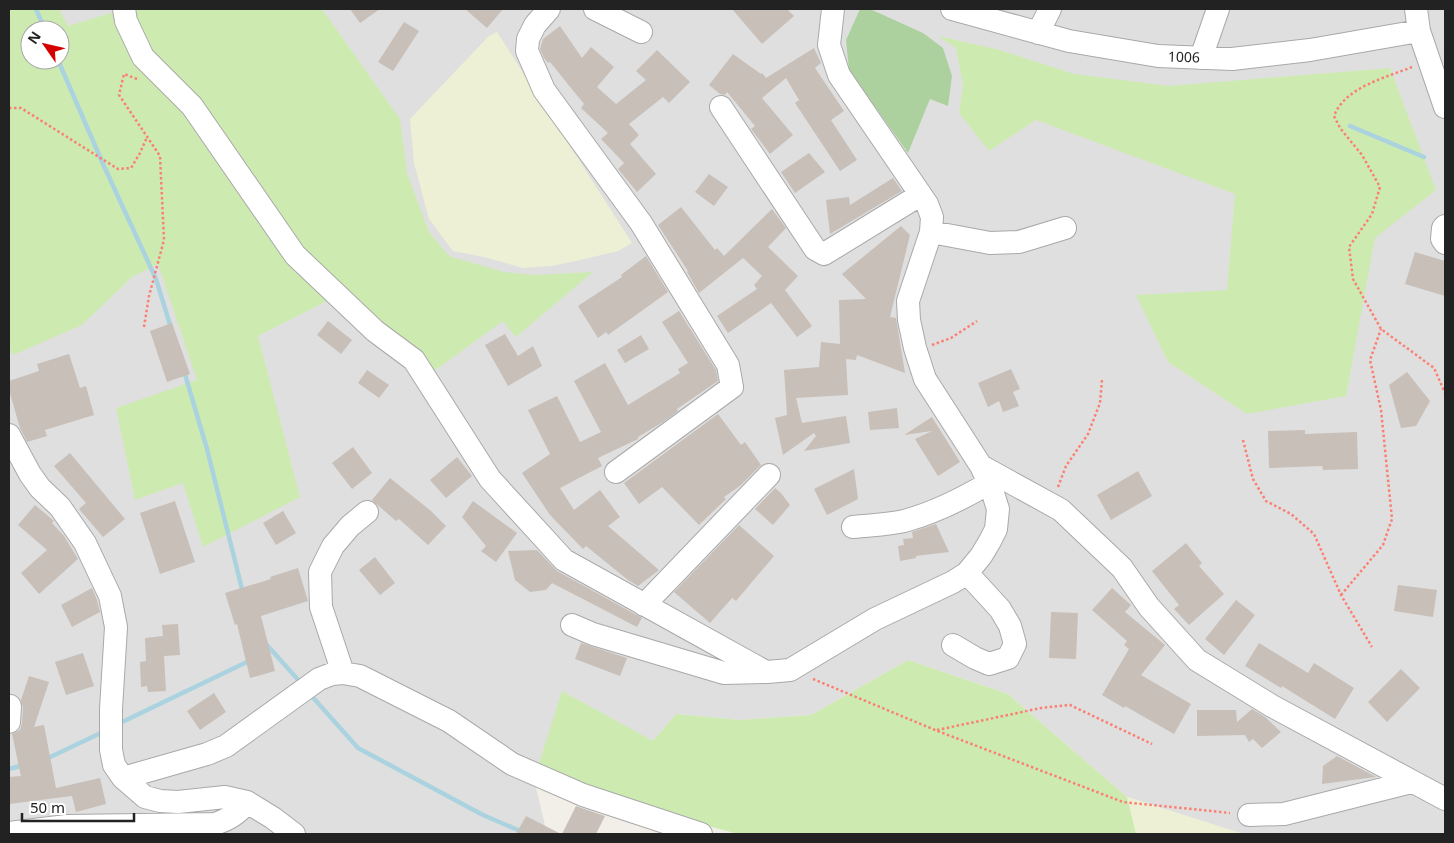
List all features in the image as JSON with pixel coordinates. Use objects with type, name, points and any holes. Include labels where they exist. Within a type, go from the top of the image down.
[{"type":"street","points":[[124,9],[126,21],[143,57],[192,106],[295,255],[375,331],[414,360],[490,479],[564,560],[767,672]]},
{"type":"street","points":[[549,9],[535,25],[528,39],[527,51],[544,90],[641,223],[728,365],[732,386],[616,472]]},
{"type":"street","points":[[595,9],[641,32]]},
{"type":"street","points":[[572,625],[593,634],[724,673],[790,670],[875,619],[953,582],[967,573],[981,556],[996,529],[998,509],[985,475],[925,379],[909,320],[908,301],[931,232],[932,218],[927,204],[839,75],[829,45],[833,9]]},
{"type":"street","name":"1006","points":[[952,9],[1069,41],[1158,56],[1232,59],[1310,50],[1419,31]]},
{"type":"street","points":[[1038,33],[1050,9]]},
{"type":"street","points":[[1201,58],[1218,9]]},
{"type":"street","points":[[1416,9],[1419,31],[1434,55],[1445,107]]},
{"type":"street","points":[[721,107],[815,249],[824,254],[920,195]]},
{"type":"street","points":[[1445,226],[1442,239],[1445,242]]},
{"type":"street","points":[[931,232],[990,243],[1020,242],[1065,228]]},
{"type":"street","points":[[9,435],[30,474],[40,488],[60,507],[85,543],[110,596],[116,627],[111,709],[111,750],[114,765],[123,778],[145,797],[160,801],[178,802],[225,797],[247,802],[294,834]]},
{"type":"street","points":[[644,605],[769,475]]},
{"type":"street","points":[[985,475],[1061,510],[1122,568],[1149,607],[1197,660],[1272,706],[1337,739],[1445,799]]},
{"type":"street","points":[[853,528],[903,521],[961,500],[985,475]]},
{"type":"street","points":[[343,673],[321,607],[320,572],[332,546],[350,526],[367,512]]},
{"type":"street","points":[[953,644],[975,658],[989,664],[1008,658],[1015,644],[1010,626],[1000,609],[967,573]]},
{"type":"street","points":[[123,778],[207,754],[226,746],[319,679],[332,674],[343,673],[360,676],[449,721],[512,764],[583,795],[701,834]]},
{"type":"street","points":[[1249,815],[1284,814],[1412,782]]},
{"type":"street","points":[[9,833],[67,826],[99,830],[215,824],[239,812],[247,802]]},
{"type":"path","points":[[1434,55],[1356,91],[1337,107],[1334,116],[1340,128],[1362,156],[1380,188],[1372,214],[1350,247],[1353,279],[1381,329],[1434,368],[1445,393]]},
{"type":"path","points":[[143,57],[138,80],[124,74],[119,94],[160,156],[164,240],[149,296],[144,327]]},
{"type":"path","points":[[9,108],[21,108],[118,170],[131,168],[147,136]]},
{"type":"path","points":[[916,348],[937,344],[951,338],[977,321]]},
{"type":"path","points":[[1341,595],[1383,545],[1392,519],[1381,410],[1370,360],[1381,329]]},
{"type":"path","points":[[1051,505],[1066,466],[1088,434],[1100,403],[1102,380]]},
{"type":"path","points":[[1243,440],[1253,479],[1266,501],[1291,514],[1314,534],[1341,595],[1372,647]]},
{"type":"path","points":[[790,670],[935,730],[1123,802],[1249,815]]},
{"type":"path","points":[[935,730],[1041,708],[1070,705],[1152,744]]},
{"type":"shaded area","points":[[9,9],[1445,9],[1445,834],[1243,834],[1127,797],[1008,694],[908,660],[811,715],[741,720],[676,714],[653,741],[534,779],[547,834],[9,834]]},
{"type":"green space","points":[[9,9],[59,9],[65,20],[20,20],[20,70],[70,70],[70,25],[124,9],[322,9],[400,119],[407,173],[429,232],[449,256],[504,272],[535,275],[593,272],[516,337],[503,321],[423,379],[327,301],[258,336],[300,497],[203,547],[183,483],[135,500],[116,408],[197,380],[158,264],[132,277],[82,325],[13,355],[9,348]]},
{"type":"green space","points":[[860,9],[870,9],[923,33],[943,48],[952,76],[948,106],[930,99],[908,153],[849,70],[846,40]]},
{"type":"green space","points":[[497,32],[632,243],[618,251],[576,261],[551,266],[523,268],[453,251],[429,219],[414,163],[410,119],[489,36]]},
{"type":"green space","points":[[938,36],[1000,50],[1074,74],[1169,86],[1390,68],[1436,190],[1375,238],[1346,396],[1247,414],[1168,362],[1136,295],[1227,290],[1235,194],[1036,120],[989,151],[959,113],[963,85],[956,48]]},
{"type":"green space","points":[[908,660],[1008,694],[1127,797],[1136,834],[738,834],[534,779],[562,691],[653,741],[676,714],[741,720],[811,715]]},
{"type":"green space","points":[[1127,797],[1243,834],[1136,834]]},
{"type":"building","points":[[350,9],[380,9],[360,23]]},
{"type":"building","points":[[465,9],[503,9],[487,28]]},
{"type":"building","points":[[732,9],[787,9],[794,16],[762,44]]},
{"type":"building","points":[[404,22],[419,31],[393,71],[378,62]]},
{"type":"building","points":[[560,26],[582,58],[591,47],[614,67],[597,87],[616,104],[646,80],[636,71],[657,50],[690,82],[669,103],[663,97],[629,124],[639,135],[630,144],[656,174],[637,192],[618,169],[624,163],[601,139],[608,133],[581,108],[584,104],[550,62],[548,63],[544,58],[540,49],[543,39]]},
{"type":"building","points":[[814,48],[821,63],[815,68],[844,111],[831,120],[857,160],[840,171],[795,103],[799,100],[786,78],[762,98],[793,135],[770,154],[751,129],[755,126],[727,92],[725,95],[720,94],[709,85],[733,54],[762,73],[766,78]]},
{"type":"building","points":[[809,153],[825,172],[795,193],[781,172]]},
{"type":"building","points":[[709,174],[728,187],[714,206],[695,192]]},
{"type":"building","points":[[893,178],[902,191],[830,234],[826,200],[849,197],[850,205]]},
{"type":"building","points":[[681,207],[715,250],[717,248],[724,256],[772,209],[786,228],[768,247],[798,276],[785,290],[812,326],[797,337],[771,303],[728,333],[717,316],[757,289],[754,285],[762,276],[743,258],[699,293],[688,271],[658,225]]},
{"type":"building","points":[[901,226],[910,235],[890,317],[896,318],[905,373],[857,355],[856,360],[846,359],[848,395],[796,398],[802,423],[846,416],[850,443],[804,451],[816,436],[814,433],[783,455],[775,418],[787,415],[784,370],[819,367],[821,342],[840,344],[839,300],[866,299],[842,274]]},
{"type":"building","points":[[1415,252],[1445,261],[1445,296],[1405,284]]},
{"type":"building","points":[[646,256],[668,292],[608,335],[606,332],[598,338],[578,306],[622,277],[621,275]]},
{"type":"building","points":[[679,311],[716,370],[718,381],[677,409],[678,411],[663,422],[638,437],[638,439],[598,458],[602,466],[560,488],[574,510],[600,490],[620,517],[608,526],[659,570],[638,586],[586,546],[583,549],[550,515],[522,473],[550,454],[528,410],[557,396],[580,442],[601,432],[574,381],[605,363],[628,405],[680,373],[678,369],[688,363],[662,322]]},
{"type":"building","points":[[328,321],[352,340],[341,354],[317,335]]},
{"type":"building","points":[[172,323],[190,374],[167,382],[150,331]]},
{"type":"building","points":[[505,334],[518,356],[533,346],[542,366],[508,386],[485,345]]},
{"type":"building","points":[[641,335],[649,349],[625,363],[617,350]]},
{"type":"building","points":[[69,354],[80,388],[86,386],[94,415],[45,430],[47,436],[27,442],[20,428],[9,390],[9,381],[39,371],[37,364]]},
{"type":"building","points":[[1011,369],[1020,389],[1013,392],[1019,406],[1003,412],[999,401],[988,407],[978,383]]},
{"type":"building","points":[[367,370],[389,385],[379,398],[358,383]]},
{"type":"building","points":[[1407,372],[1430,401],[1416,426],[1401,428],[1389,385]]},
{"type":"building","points":[[897,408],[899,428],[870,430],[868,412]]},
{"type":"building","points":[[718,414],[741,445],[745,442],[761,465],[741,485],[724,497],[726,499],[699,525],[662,487],[639,504],[624,483]]},
{"type":"building","points":[[932,417],[960,462],[938,476],[915,439],[932,431],[904,435]]},
{"type":"building","points":[[1305,430],[1305,434],[1357,432],[1358,469],[1323,470],[1322,466],[1269,468],[1268,431]]},
{"type":"building","points":[[353,447],[372,473],[352,489],[332,463]]},
{"type":"building","points":[[70,453],[125,519],[103,537],[79,509],[86,503],[54,466]]},
{"type":"building","points":[[457,457],[472,476],[446,498],[430,480]]},
{"type":"building","points":[[854,469],[858,499],[827,515],[814,489]]},
{"type":"building","points":[[1138,471],[1152,496],[1111,520],[1097,495]]},
{"type":"building","points":[[390,478],[431,511],[446,526],[428,545],[399,519],[396,521],[372,500]]},
{"type":"building","points":[[775,488],[790,505],[773,525],[755,509]]},
{"type":"building","points":[[175,501],[195,562],[160,574],[140,513]]},
{"type":"building","points":[[473,501],[517,533],[496,562],[481,551],[486,546],[462,517]]},
{"type":"building","points":[[35,505],[54,521],[52,523],[64,536],[78,559],[39,594],[21,573],[47,550],[18,525]]},
{"type":"building","points":[[283,511],[296,533],[276,545],[263,523]]},
{"type":"building","points":[[936,524],[949,552],[916,556],[916,558],[900,561],[898,546],[904,545],[903,539],[913,538],[912,532]]},
{"type":"building","points":[[739,525],[774,556],[736,601],[732,598],[710,623],[674,592]]},
{"type":"building","points":[[1186,543],[1202,563],[1199,566],[1224,594],[1189,625],[1174,609],[1179,605],[1152,571]]},
{"type":"building","points":[[537,550],[557,571],[642,618],[637,627],[552,583],[546,590],[530,592],[515,580],[508,551]]},
{"type":"building","points":[[375,557],[395,583],[380,595],[359,570]]},
{"type":"building","points":[[298,568],[308,601],[261,616],[275,671],[250,678],[237,624],[235,625],[225,593],[271,579],[270,577]]},
{"type":"building","points":[[1398,585],[1437,590],[1433,617],[1394,611]]},
{"type":"building","points":[[92,588],[100,612],[72,627],[61,605]]},
{"type":"building","points":[[1112,588],[1131,605],[1125,612],[1165,645],[1141,675],[1191,704],[1174,734],[1102,695],[1129,649],[1124,645],[1127,641],[1092,610]]},
{"type":"building","points":[[1236,600],[1255,615],[1224,655],[1205,639]]},
{"type":"building","points":[[1051,612],[1078,613],[1076,659],[1049,658]]},
{"type":"building","points":[[178,624],[180,655],[164,656],[166,691],[148,692],[147,686],[141,687],[140,662],[146,661],[145,638],[163,636],[162,625]]},
{"type":"building","points":[[581,643],[627,658],[620,676],[575,659]]},
{"type":"building","points":[[1259,643],[1308,673],[1314,663],[1354,688],[1335,719],[1282,686],[1281,688],[1245,666]]},
{"type":"building","points":[[83,653],[94,686],[66,695],[55,662]]},
{"type":"building","points":[[1401,669],[1420,688],[1387,722],[1368,702]]},
{"type":"building","points":[[29,676],[49,682],[34,727],[44,725],[56,788],[100,778],[106,804],[76,812],[72,796],[9,804],[9,777],[21,776],[12,734],[20,730],[23,707],[21,700]]},
{"type":"building","points":[[214,693],[226,712],[200,730],[187,711]]},
{"type":"building","points":[[1252,709],[1265,717],[1281,732],[1262,748],[1253,739],[1249,742],[1245,735],[1197,736],[1197,710],[1236,710],[1237,722]]},
{"type":"building","points":[[1337,756],[1376,777],[1322,784],[1323,766]]},
{"type":"building","points":[[576,806],[605,816],[596,834],[562,834]]},
{"type":"building","points":[[526,816],[561,834],[516,834]]},
{"type":"waterway","points":[[36,9],[41,20]]},
{"type":"waterway","points":[[62,70],[156,279],[171,328]]},
{"type":"waterway","points":[[1350,126],[1424,157]]},
{"type":"waterway","points":[[184,371],[207,449],[243,593]]},
{"type":"waterway","points":[[266,644],[301,683]]},
{"type":"waterway","points":[[118,724],[251,660]]},
{"type":"waterway","points":[[309,693],[358,748],[483,815],[527,834]]},
{"type":"waterway","points":[[46,759],[105,731]]},
{"type":"waterway","points":[[9,769],[24,765]]}]
